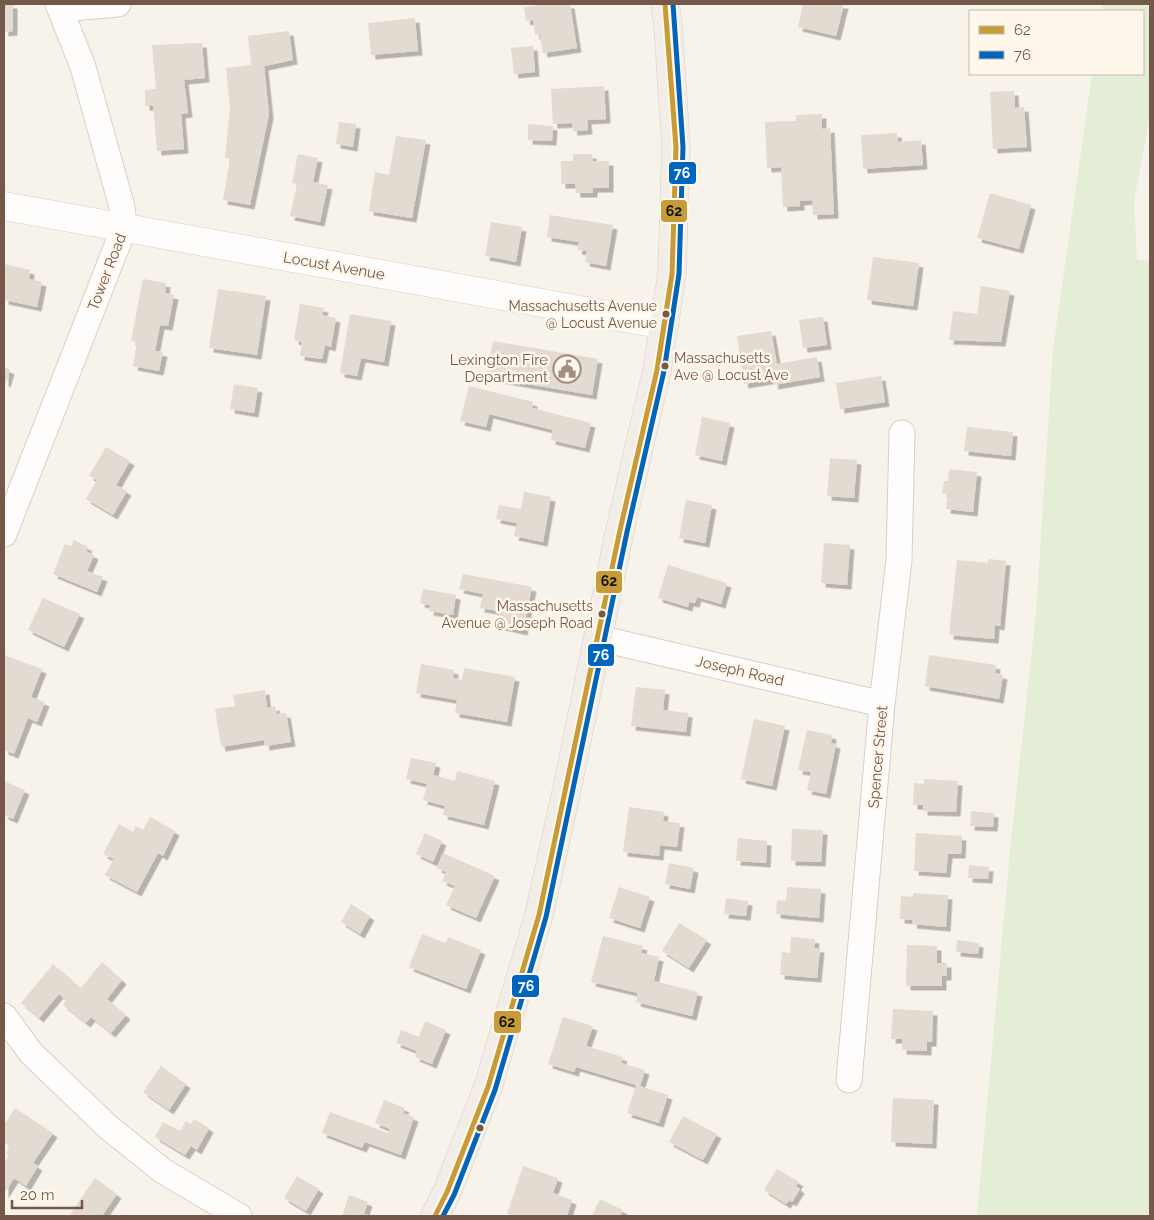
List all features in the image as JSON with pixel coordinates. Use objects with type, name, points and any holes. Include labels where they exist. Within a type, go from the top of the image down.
[{"type":"main road","points":[[435,1216],[448,1192],[488,1087],[539,915],[620,530],[658,370],[672,274],[676,148],[665,4]]},
{"type":"street","points":[[59,6],[118,4]]},
{"type":"street","name":"Tower Road","points":[[4,534],[124,228],[122,207],[83,67],[59,6]]},
{"type":"street","name":"Locust Avenue","points":[[4,206],[664,325]]},
{"type":"street","name":"Spencer Street","points":[[849,1080],[882,704],[899,560],[902,433]]},
{"type":"street","name":"Joseph Road","points":[[598,638],[882,704]]},
{"type":"street","points":[[4,1016],[30,1053],[108,1127],[163,1171],[239,1216]]},
{"type":"green space","points":[[1103,4],[1150,4],[1150,117],[1134,201],[1137,260],[1150,261],[1150,1216],[977,1216],[1010,851],[1036,613],[1053,350],[1092,75],[1144,75],[1144,10],[1102,10]]},
{"type":"building","points":[[4,4],[13,4],[13,31],[4,32]]},
{"type":"building","points":[[570,4],[577,48],[543,53],[540,34],[535,35],[533,20],[526,21],[524,7]]},
{"type":"building","points":[[803,4],[844,4],[836,36],[798,27]]},
{"type":"building","points":[[415,18],[418,51],[371,55],[368,23]]},
{"type":"building","points":[[289,31],[293,60],[264,66],[269,114],[250,205],[223,200],[230,159],[225,158],[230,109],[226,68],[251,65],[248,36]]},
{"type":"building","points":[[202,43],[205,78],[184,80],[188,113],[181,114],[184,149],[157,151],[153,106],[145,106],[145,90],[156,89],[152,45]]},
{"type":"building","points":[[533,46],[535,72],[514,74],[511,48]]},
{"type":"building","points":[[604,86],[606,119],[587,120],[588,130],[573,131],[572,123],[553,124],[551,89]]},
{"type":"building","points":[[1014,91],[1015,108],[1024,107],[1027,147],[993,149],[990,92]]},
{"type":"building","points":[[822,114],[822,129],[830,128],[834,214],[813,215],[812,200],[800,201],[800,206],[783,207],[781,167],[767,168],[765,122],[796,121],[796,115]]},
{"type":"building","points":[[339,122],[356,124],[353,147],[336,144]]},
{"type":"building","points":[[528,124],[553,126],[552,141],[528,140]]},
{"type":"building","points":[[897,133],[898,142],[921,140],[923,165],[863,169],[861,135]]},
{"type":"building","points":[[396,136],[426,140],[412,218],[369,211],[375,172],[389,175]]},
{"type":"building","points":[[298,154],[318,158],[313,182],[328,185],[320,222],[290,216],[297,184],[292,183]]},
{"type":"building","points":[[573,154],[592,154],[593,161],[609,161],[609,188],[593,188],[593,193],[576,193],[575,184],[561,184],[561,161],[573,161]]},
{"type":"building","points":[[990,193],[1031,205],[1019,249],[977,238]]},
{"type":"building","points":[[550,215],[613,225],[606,266],[585,262],[587,251],[577,250],[579,242],[547,237]]},
{"type":"building","points":[[491,222],[522,227],[516,262],[485,256]]},
{"type":"building","points":[[873,257],[919,263],[913,306],[867,300]]},
{"type":"building","points":[[4,264],[30,270],[29,279],[42,282],[37,307],[4,300]]},
{"type":"building","points":[[143,279],[166,283],[165,293],[174,295],[168,326],[160,325],[155,351],[163,352],[159,371],[133,366],[137,342],[131,341]]},
{"type":"building","points":[[981,286],[1010,291],[1001,342],[949,340],[953,311],[977,314]]},
{"type":"building","points":[[218,289],[266,296],[257,355],[209,348]]},
{"type":"building","points":[[300,304],[324,308],[322,315],[336,318],[331,347],[325,345],[322,359],[300,356],[302,342],[294,340]]},
{"type":"building","points":[[350,314],[391,321],[384,362],[361,358],[357,376],[340,373]]},
{"type":"building","points":[[823,317],[827,345],[803,348],[799,320]]},
{"type":"building","points":[[771,331],[777,364],[817,357],[820,377],[774,385],[773,379],[744,384],[737,336]]},
{"type":"building","points":[[493,341],[598,359],[592,395],[486,377]]},
{"type":"building","points":[[4,367],[10,370],[6,383],[4,382]]},
{"type":"building","points":[[881,376],[885,402],[840,409],[836,383]]},
{"type":"building","points":[[234,384],[258,388],[254,413],[230,409]]},
{"type":"building","points":[[469,386],[533,402],[532,408],[591,423],[585,448],[551,440],[553,430],[489,414],[486,427],[460,421]]},
{"type":"building","points":[[702,417],[730,423],[722,461],[695,455]]},
{"type":"building","points":[[967,427],[1013,432],[1011,456],[964,451]]},
{"type":"building","points":[[106,447],[130,461],[116,485],[127,491],[113,515],[86,499],[97,480],[89,476]]},
{"type":"building","points":[[830,458],[857,460],[854,498],[827,496]]},
{"type":"building","points":[[949,469],[977,472],[973,512],[946,509],[948,494],[942,493],[944,481],[948,481]]},
{"type":"building","points":[[524,492],[551,497],[543,542],[514,536],[517,523],[496,519],[499,505],[521,509]]},
{"type":"building","points":[[686,500],[712,505],[705,543],[679,538]]},
{"type":"building","points":[[74,540],[88,547],[86,551],[94,555],[87,571],[103,577],[97,592],[53,574],[65,544],[71,546]]},
{"type":"building","points":[[824,543],[850,545],[847,585],[821,583]]},
{"type":"building","points":[[989,559],[1006,561],[1000,626],[995,625],[994,639],[949,635],[957,560],[988,563]]},
{"type":"building","points":[[668,565],[727,583],[721,604],[697,597],[695,603],[689,602],[688,607],[658,598]]},
{"type":"building","points":[[463,574],[532,587],[523,631],[496,625],[499,611],[480,608],[483,594],[459,589]]},
{"type":"building","points":[[423,589],[456,595],[453,615],[429,611],[430,605],[420,603]]},
{"type":"building","points":[[43,598],[80,614],[64,647],[28,630]]},
{"type":"building","points":[[4,655],[42,669],[31,697],[45,702],[37,722],[28,718],[14,754],[4,750],[4,694],[6,687],[4,686]]},
{"type":"building","points":[[929,655],[996,665],[995,673],[1003,675],[999,699],[925,686]]},
{"type":"building","points":[[421,664],[454,670],[453,678],[462,680],[464,668],[515,677],[507,722],[455,713],[457,700],[416,693]]},
{"type":"building","points":[[636,687],[665,690],[663,710],[688,713],[686,732],[631,726]]},
{"type":"building","points":[[265,690],[267,708],[275,706],[277,714],[286,713],[291,742],[265,746],[264,740],[221,747],[215,709],[235,706],[233,695]]},
{"type":"building","points":[[754,719],[785,726],[772,786],[741,779]]},
{"type":"building","points":[[807,730],[832,735],[831,743],[836,744],[826,794],[807,790],[811,772],[798,770]]},
{"type":"building","points":[[411,758],[436,763],[433,775],[455,781],[457,771],[495,781],[484,825],[443,815],[445,806],[423,800],[427,784],[406,779]]},
{"type":"building","points":[[924,779],[958,781],[956,812],[923,811],[923,805],[913,805],[914,783],[924,784]]},
{"type":"building","points":[[4,781],[25,790],[13,819],[4,815]]},
{"type":"building","points":[[629,807],[664,812],[663,821],[680,823],[677,847],[660,845],[659,856],[623,852]]},
{"type":"building","points":[[971,811],[994,813],[993,827],[970,826]]},
{"type":"building","points":[[150,817],[175,831],[163,856],[158,853],[137,892],[105,875],[114,859],[103,854],[119,824],[133,832],[136,826],[143,830]]},
{"type":"building","points":[[792,829],[823,830],[821,862],[791,861]]},
{"type":"building","points":[[425,833],[442,841],[433,862],[416,854]]},
{"type":"building","points":[[916,833],[962,836],[961,854],[948,854],[946,873],[914,871]]},
{"type":"building","points":[[738,838],[767,841],[766,863],[736,861]]},
{"type":"building","points":[[443,853],[495,876],[476,918],[446,905],[455,886],[442,881],[446,872],[437,868]]},
{"type":"building","points":[[669,863],[694,868],[690,889],[665,884]]},
{"type":"building","points":[[969,865],[989,867],[988,879],[968,878]]},
{"type":"building","points":[[619,887],[650,897],[640,928],[609,918]]},
{"type":"building","points":[[787,887],[821,889],[819,918],[776,914],[777,900],[786,901]]},
{"type":"building","points":[[913,893],[948,895],[946,927],[912,924],[913,920],[900,919],[901,896],[913,897]]},
{"type":"building","points":[[726,898],[748,901],[746,916],[724,914]]},
{"type":"building","points":[[351,904],[370,916],[360,934],[341,922]]},
{"type":"building","points":[[679,923],[707,940],[689,968],[662,951]]},
{"type":"building","points":[[422,934],[446,943],[448,937],[481,950],[466,989],[409,967]]},
{"type":"building","points":[[603,936],[643,946],[641,953],[659,957],[654,981],[698,992],[692,1016],[636,1002],[638,993],[591,982]]},
{"type":"building","points":[[791,937],[815,939],[814,948],[820,948],[817,978],[780,975],[782,952],[790,953]]},
{"type":"building","points":[[957,940],[979,943],[978,954],[956,952]]},
{"type":"building","points":[[907,945],[937,946],[937,963],[947,963],[947,976],[942,976],[942,986],[906,986]]},
{"type":"building","points":[[102,962],[122,980],[107,999],[126,1015],[111,1033],[91,1017],[86,1023],[63,1005],[66,1000],[59,994],[39,1018],[21,1003],[53,964],[81,988]]},
{"type":"building","points":[[893,1009],[933,1011],[932,1042],[927,1042],[927,1051],[902,1050],[902,1039],[891,1039]]},
{"type":"building","points":[[563,1017],[593,1026],[586,1046],[623,1057],[621,1063],[645,1070],[640,1086],[668,1095],[659,1123],[627,1113],[636,1085],[576,1067],[574,1072],[548,1064]]},
{"type":"building","points":[[425,1021],[446,1030],[432,1064],[415,1057],[417,1051],[396,1043],[401,1030],[419,1037]]},
{"type":"building","points":[[161,1066],[186,1084],[169,1110],[143,1092]]},
{"type":"building","points":[[893,1098],[934,1100],[932,1144],[891,1142]]},
{"type":"building","points":[[384,1100],[405,1108],[403,1113],[414,1117],[401,1155],[365,1142],[362,1148],[322,1133],[330,1112],[388,1133],[390,1129],[375,1123]]},
{"type":"building","points":[[15,1108],[53,1133],[33,1163],[38,1166],[26,1186],[14,1178],[4,1194],[4,1163],[9,1155],[6,1153],[10,1146],[4,1142],[4,1125]]},
{"type":"building","points":[[683,1116],[717,1134],[703,1160],[669,1142]]},
{"type":"building","points":[[194,1119],[209,1128],[197,1150],[191,1146],[185,1155],[155,1137],[163,1122],[180,1131],[186,1121],[191,1124]]},
{"type":"building","points":[[523,1166],[558,1178],[553,1193],[572,1200],[567,1216],[515,1216],[507,1214]]},
{"type":"building","points":[[777,1169],[799,1182],[796,1186],[800,1189],[792,1202],[789,1200],[786,1204],[764,1190]]},
{"type":"building","points":[[297,1176],[319,1189],[306,1211],[284,1198]]},
{"type":"building","points":[[95,1178],[117,1194],[102,1216],[69,1216]]},
{"type":"building","points":[[349,1195],[368,1202],[364,1214],[371,1216],[342,1216]]},
{"type":"building","points":[[600,1199],[623,1210],[620,1216],[592,1216]]},
{"type":"transit line","name":"62","points":[[435,1216],[447,1192],[488,1087],[539,915],[620,530],[657,370],[672,274],[676,147],[665,4]]},
{"type":"transit line","name":"76","points":[[443,1216],[454,1195],[495,1090],[546,917],[627,532],[664,371],[679,274],[683,147],[673,4]]},
{"type":"place","name":"Massachusetts Avenue @ Locust Avenue","points":[[666,314]]},
{"type":"place","name":"Massachusetts Ave @ Locust Ave","points":[[665,366]]},
{"type":"place","name":"Lexington Fire Department","points":[[567,369]]},
{"type":"place","name":"Massachusetts Avenue @ Joseph Road","points":[[602,614]]}]
